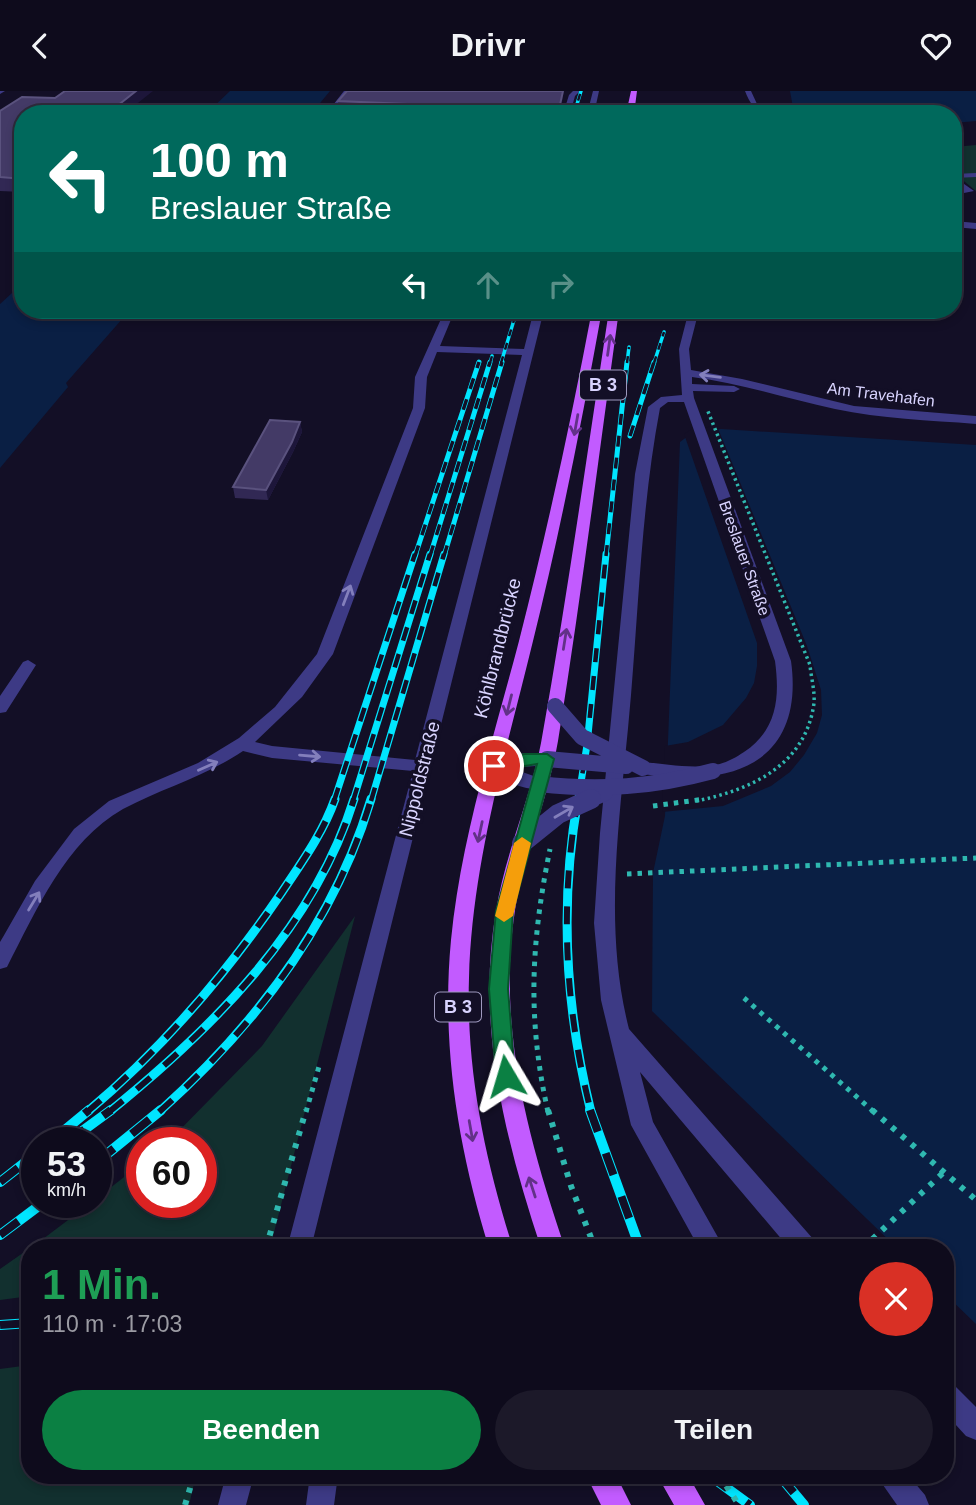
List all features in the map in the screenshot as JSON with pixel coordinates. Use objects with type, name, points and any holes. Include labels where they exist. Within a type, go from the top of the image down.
[{"type":"main road","name":"Köhlbrandbrücke","points":[[498,1239],[484,1191],[467,1105],[458,1000],[464,913],[494,766],[570,460],[595,319]]},
{"type":"main road","name":"B 3","points":[[550,1239],[531,1185],[515,1124],[500,1031],[500,949],[505,911],[547,759],[613,319]]},
{"type":"main road","points":[[605,1484],[617,1505]]},
{"type":"main road","points":[[677,1484],[691,1505]]},
{"type":"street","points":[[336,105],[348,91]]},
{"type":"street","points":[[565,91],[577,92]]},
{"type":"street","points":[[748,91],[751,101],[757,105]]},
{"type":"street","points":[[0,961],[47,879],[96,819],[144,792],[218,761],[243,745],[292,700],[325,654],[419,408],[418,388],[446,319]]},
{"type":"street","name":"Nippoldstraße","points":[[301,1239],[537,319]]},
{"type":"street","name":"Breslauer Straße","points":[[494,766],[521,780],[539,784],[611,791],[659,786],[713,771],[752,755],[775,735],[786,710],[788,688],[783,661],[684,373],[685,338],[691,319]]},
{"type":"street","points":[[433,349],[528,352]]},
{"type":"street","name":"Am Travehafen","points":[[684,373],[735,380],[783,394],[874,412],[976,420]]},
{"type":"street","name":"Am Travehafen","points":[[617,1031],[611,1000],[604,923],[608,833],[641,474],[654,407],[665,399],[693,401],[783,394]]},
{"type":"street","points":[[0,708],[28,665]]},
{"type":"street","name":"Breslauer Straße","points":[[555,706],[566,723],[585,741],[643,768]]},
{"type":"street","points":[[243,745],[272,752],[422,765]]},
{"type":"street","name":"Breslauer Straße","points":[[494,766],[524,759],[547,759],[713,771]]},
{"type":"street","name":"Breslauer Straße","points":[[522,843],[558,814],[611,791]]},
{"type":"street","points":[[617,1031],[642,1125],[707,1239]]},
{"type":"street","points":[[617,1031],[797,1239]]},
{"type":"street","points":[[954,1403],[976,1426]]},
{"type":"street","points":[[232,1505],[238,1484]]},
{"type":"street","points":[[320,1505],[323,1484]]},
{"type":"street","points":[[898,1484],[915,1505]]},
{"type":"path","points":[[647,807],[718,798],[765,779],[797,751],[809,732],[815,713],[816,690],[810,666],[693,401]]},
{"type":"path","points":[[551,847],[532,984],[536,1034],[560,1154],[591,1239]]},
{"type":"path","points":[[625,875],[976,858]]},
{"type":"path","points":[[744,998],[976,1200]]},
{"type":"path","points":[[874,1239],[944,1173]]},
{"type":"path","points":[[185,1505],[191,1484]]},
{"type":"path","points":[[725,1484],[739,1505]]},
{"type":"green space","points":[[976,145],[976,191],[962,180],[962,146]]},
{"type":"green space","points":[[355,916],[272,1239],[43,1239],[71,1218],[112,1218],[112,1186],[126,1176],[126,1218],[217,1218],[217,1127],[183,1127],[262,1046]]},
{"type":"green space","points":[[21,1254],[21,1297],[0,1300],[0,1269]]},
{"type":"green space","points":[[21,1366],[21,1484],[194,1484],[189,1505],[0,1505],[0,1369]]},
{"type":"water","points":[[230,91],[330,91],[318,105],[215,105]]},
{"type":"water","points":[[790,91],[976,91],[976,121],[962,122],[962,105],[793,105]]},
{"type":"water","points":[[14,291],[14,319],[122,319],[66,383],[68,387],[0,468],[0,304]]},
{"type":"water","points":[[721,429],[976,445],[976,1324],[954,1303],[954,1239],[888,1239],[652,1011],[653,873],[665,816],[680,442],[692,433]]},
{"type":"pier","points":[[717,426],[807,646],[821,690],[822,715],[817,733],[804,755],[790,772],[771,786],[723,806],[662,812],[665,746],[688,742],[723,725],[746,698],[754,683],[757,666],[757,643],[684,434],[692,429]]},
{"type":"building","points":[[65,91],[136,91],[118,105],[14,105],[14,178],[0,177],[0,111],[22,97],[55,98]]},
{"type":"building","points":[[347,91],[563,91],[560,105],[430,105],[338,101]]},
{"type":"building","points":[[270,420],[300,422],[266,490],[233,487]]},
{"type":"railway","points":[[577,105],[581,91]]},
{"type":"railway","points":[[501,363],[514,319]]},
{"type":"railway","points":[[654,363],[664,332]]},
{"type":"railway","points":[[627,363],[629,347]]},
{"type":"railway","points":[[490,363],[492,356]]},
{"type":"railway","points":[[415,556],[479,362]]},
{"type":"railway","points":[[430,556],[490,362]]},
{"type":"railway","points":[[444,556],[502,362]]},
{"type":"railway","points":[[606,556],[627,362]]},
{"type":"railway","points":[[630,436],[654,362]]},
{"type":"railway","points":[[334,801],[415,554]]},
{"type":"railway","points":[[353,801],[430,554]]},
{"type":"railway","points":[[371,801],[444,554]]},
{"type":"railway","points":[[578,801],[587,745],[606,554]]},
{"type":"railway","points":[[87,1112],[167,1036],[239,952],[304,858],[335,799]]},
{"type":"railway","points":[[109,1112],[185,1046],[255,973],[286,933],[313,891],[336,846],[354,799]]},
{"type":"railway","points":[[159,1112],[227,1044],[259,1008],[287,970],[336,889],[371,799]]},
{"type":"railway","points":[[578,799],[568,878],[568,956],[575,1034],[591,1112]]},
{"type":"railway","points":[[68,1127],[89,1110]]},
{"type":"railway","points":[[88,1127],[111,1110]]},
{"type":"railway","points":[[112,1150],[161,1110]]},
{"type":"railway","points":[[590,1110],[637,1239]]},
{"type":"railway","points":[[0,1182],[21,1166]]},
{"type":"railway","points":[[0,1235],[23,1218]]},
{"type":"railway","points":[[0,1325],[21,1324]]},
{"type":"railway","points":[[721,1484],[750,1505]]},
{"type":"railway","points":[[786,1484],[804,1505]]},
{"type":"slow traffic","points":[[504,916],[522,843]]},
{"type":"route","points":[[494,766],[524,759],[547,759],[512,876],[500,949],[498,989],[506,1076]]}]
